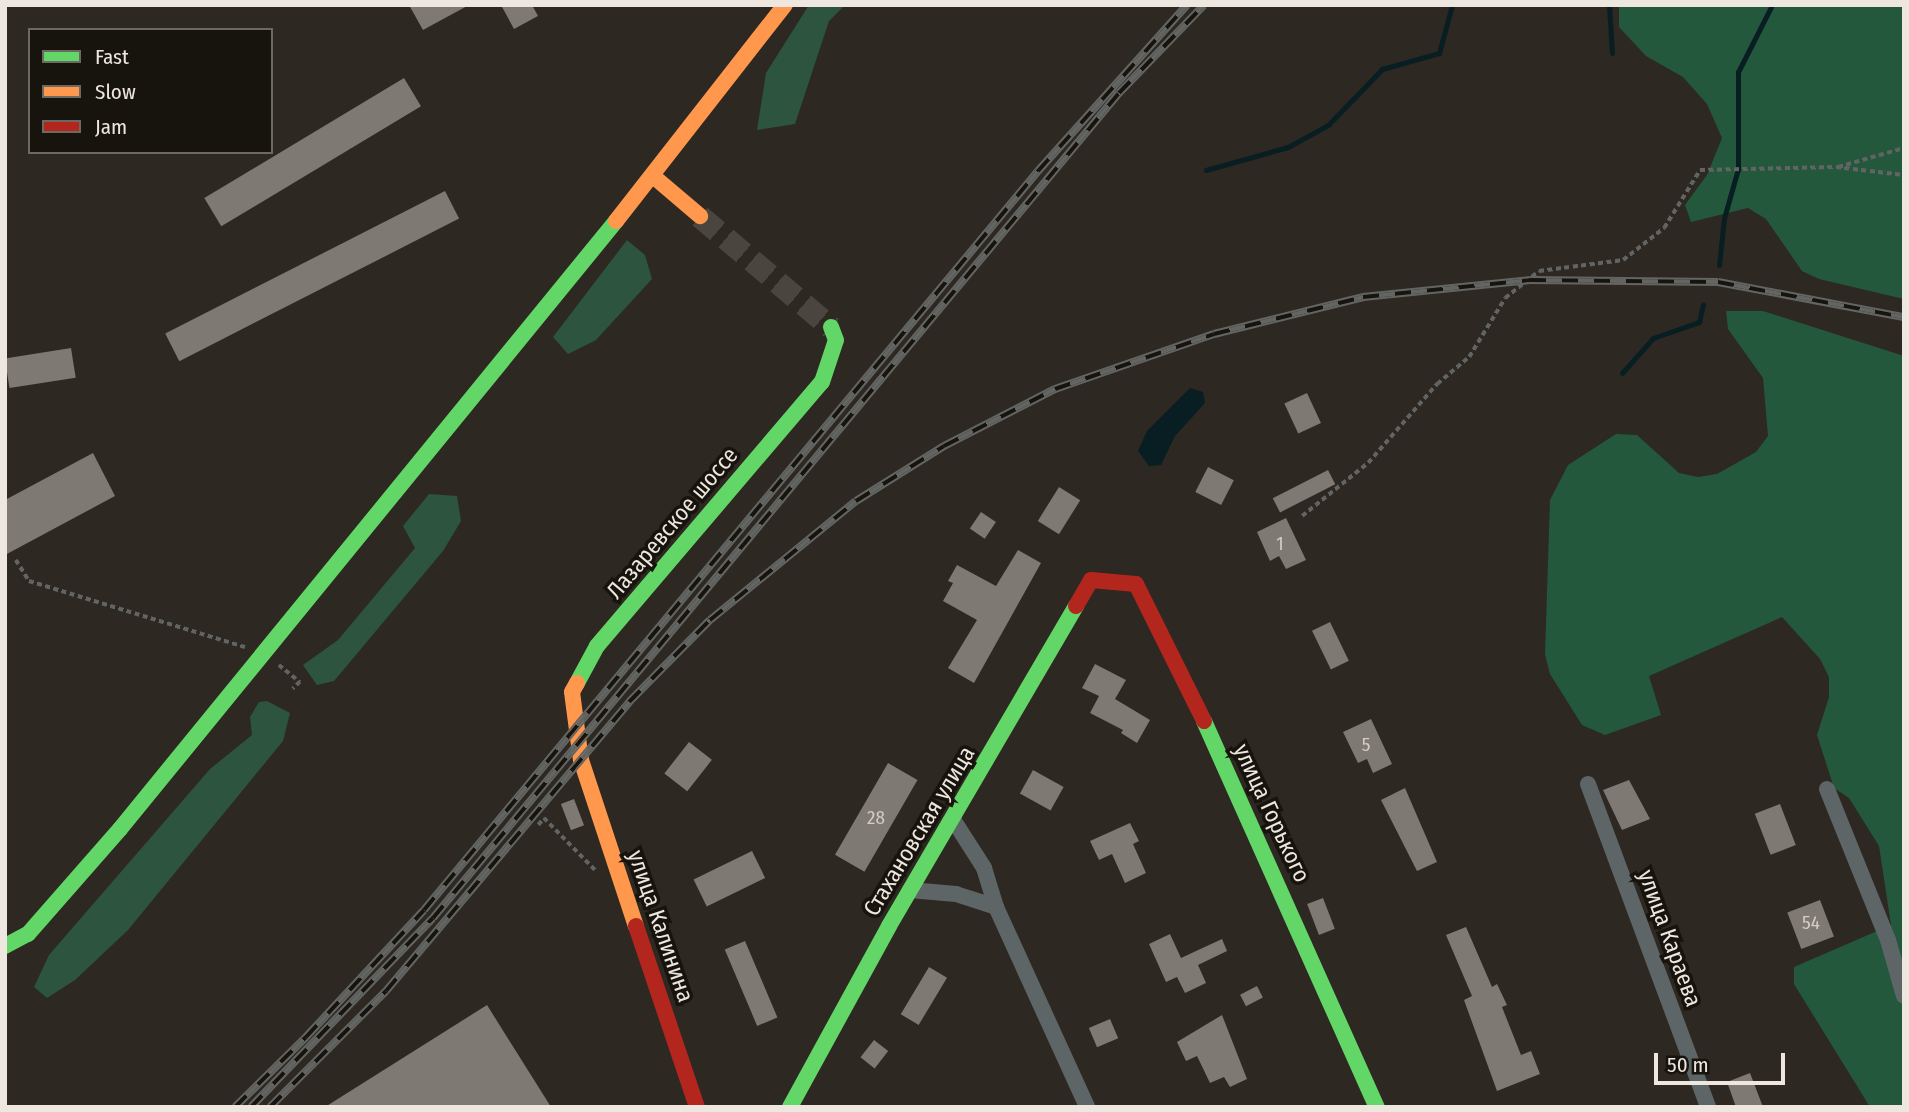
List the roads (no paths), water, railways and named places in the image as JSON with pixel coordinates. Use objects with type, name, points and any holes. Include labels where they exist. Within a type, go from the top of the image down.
[{"type":"street","points":[[5,946],[37,924],[263,652],[653,176],[785,5]]},
{"type":"street","points":[[653,176],[700,216]]},
{"type":"street","name":"Лазаревское шоссе","points":[[581,760],[572,692],[581,670],[822,382],[836,340],[831,327]]},
{"type":"street","name":"Стахановская улица","points":[[790,1107],[910,890],[954,821],[1091,580]]},
{"type":"street","name":"улица Горького","points":[[1091,580],[1124,580],[1136,584],[1146,598],[1259,836],[1377,1107]]},
{"type":"street","name":"улица Калинина","points":[[581,760],[697,1107]]},
{"type":"street","name":"улица Караева","points":[[1588,784],[1708,1107]]},
{"type":"street","points":[[1827,789],[1888,940],[1904,996]]},
{"type":"street","points":[[954,821],[984,868],[996,907],[1087,1107]]},
{"type":"street","points":[[910,890],[956,894],[996,907]]},
{"type":"water","points":[[1190,388],[1203,392],[1205,403],[1175,436],[1161,465],[1149,466],[1138,451],[1147,431]]},
{"type":"waterway","points":[[1206,170],[1288,147],[1328,125],[1382,69],[1439,53],[1452,5]]},
{"type":"waterway","points":[[1609,5],[1612,53]]},
{"type":"waterway","points":[[1719,265],[1724,218],[1738,169],[1738,72],[1772,5]]},
{"type":"waterway","points":[[1622,373],[1653,338],[1699,322],[1703,304]]},
{"type":"tunnel","points":[[700,216],[831,327]]},
{"type":"railway","points":[[235,1107],[306,1037],[424,910],[1038,171],[1187,5]]},
{"type":"railway","points":[[251,1107],[433,918],[1119,93],[1204,5]]},
{"type":"railway","points":[[270,1107],[386,991],[629,702],[710,620],[856,501],[944,446],[1055,389],[1214,334],[1363,297],[1530,280],[1718,282],[1904,317]]}]
